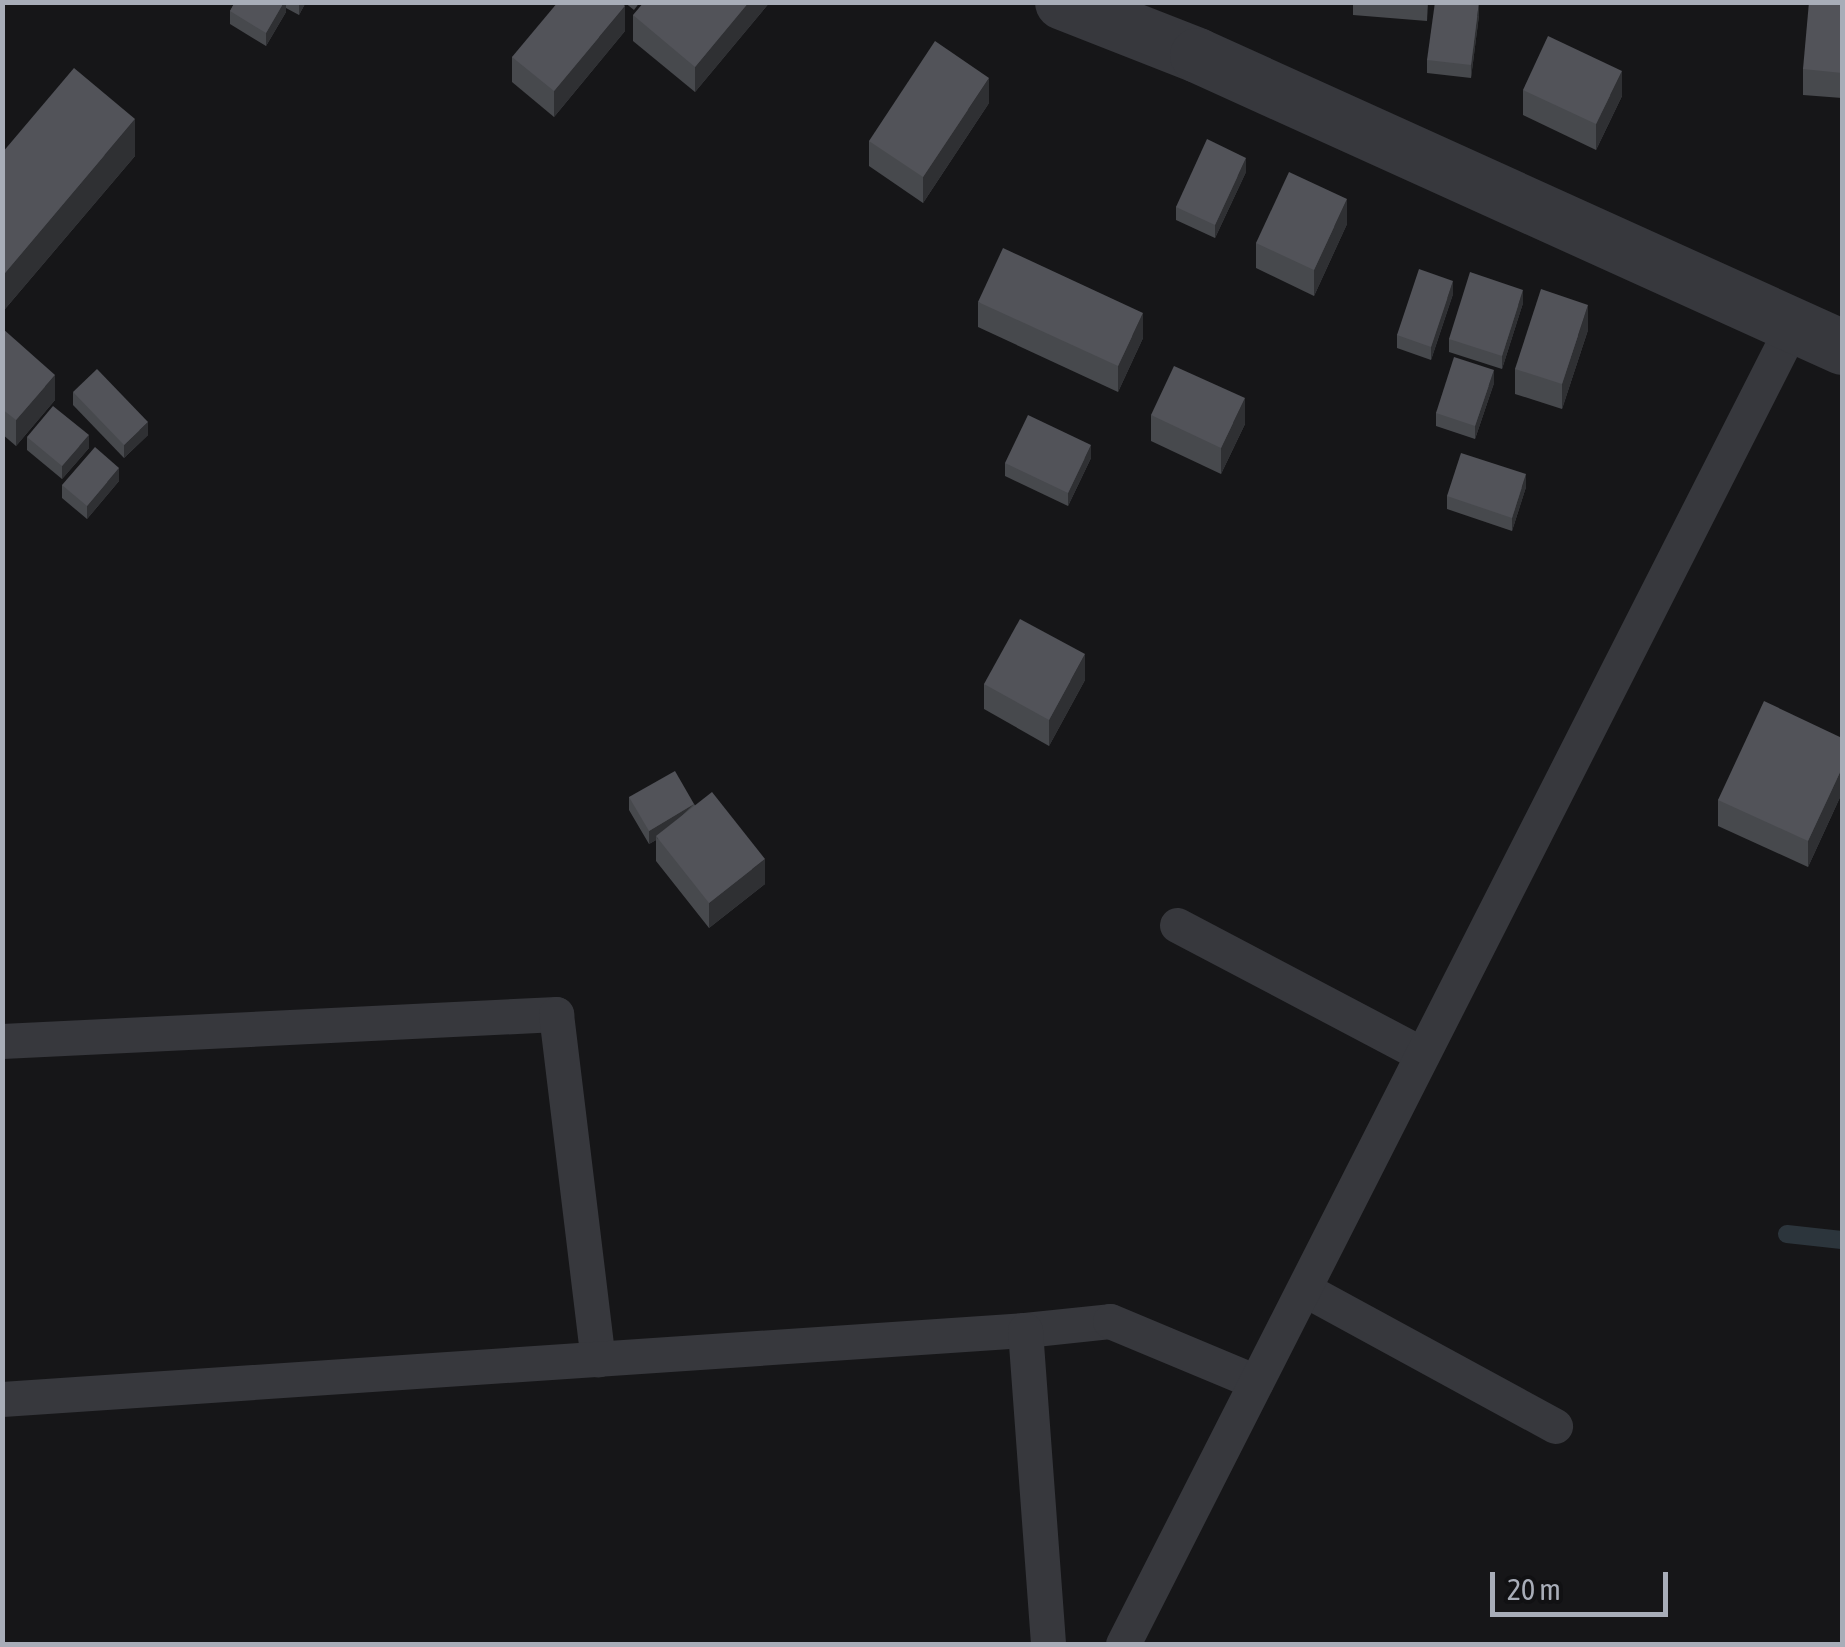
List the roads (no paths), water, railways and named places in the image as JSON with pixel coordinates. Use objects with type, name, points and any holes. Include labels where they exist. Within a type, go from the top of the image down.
[{"type":"street","points":[[1062,2],[1197,56],[1842,348]]},
{"type":"lane","points":[[1123,1644],[1792,325]]},
{"type":"lane","points":[[1177,925],[1422,1054]]},
{"type":"lane","points":[[2,1041],[556,1014],[598,1359]]},
{"type":"lane","points":[[1304,1289],[1555,1426]]},
{"type":"lane","points":[[2,1399],[1025,1330],[1110,1320],[1256,1382]]},
{"type":"lane","points":[[1025,1330],[1048,1644]]},
{"type":"waterway","points":[[1787,1234],[1842,1240]]}]
